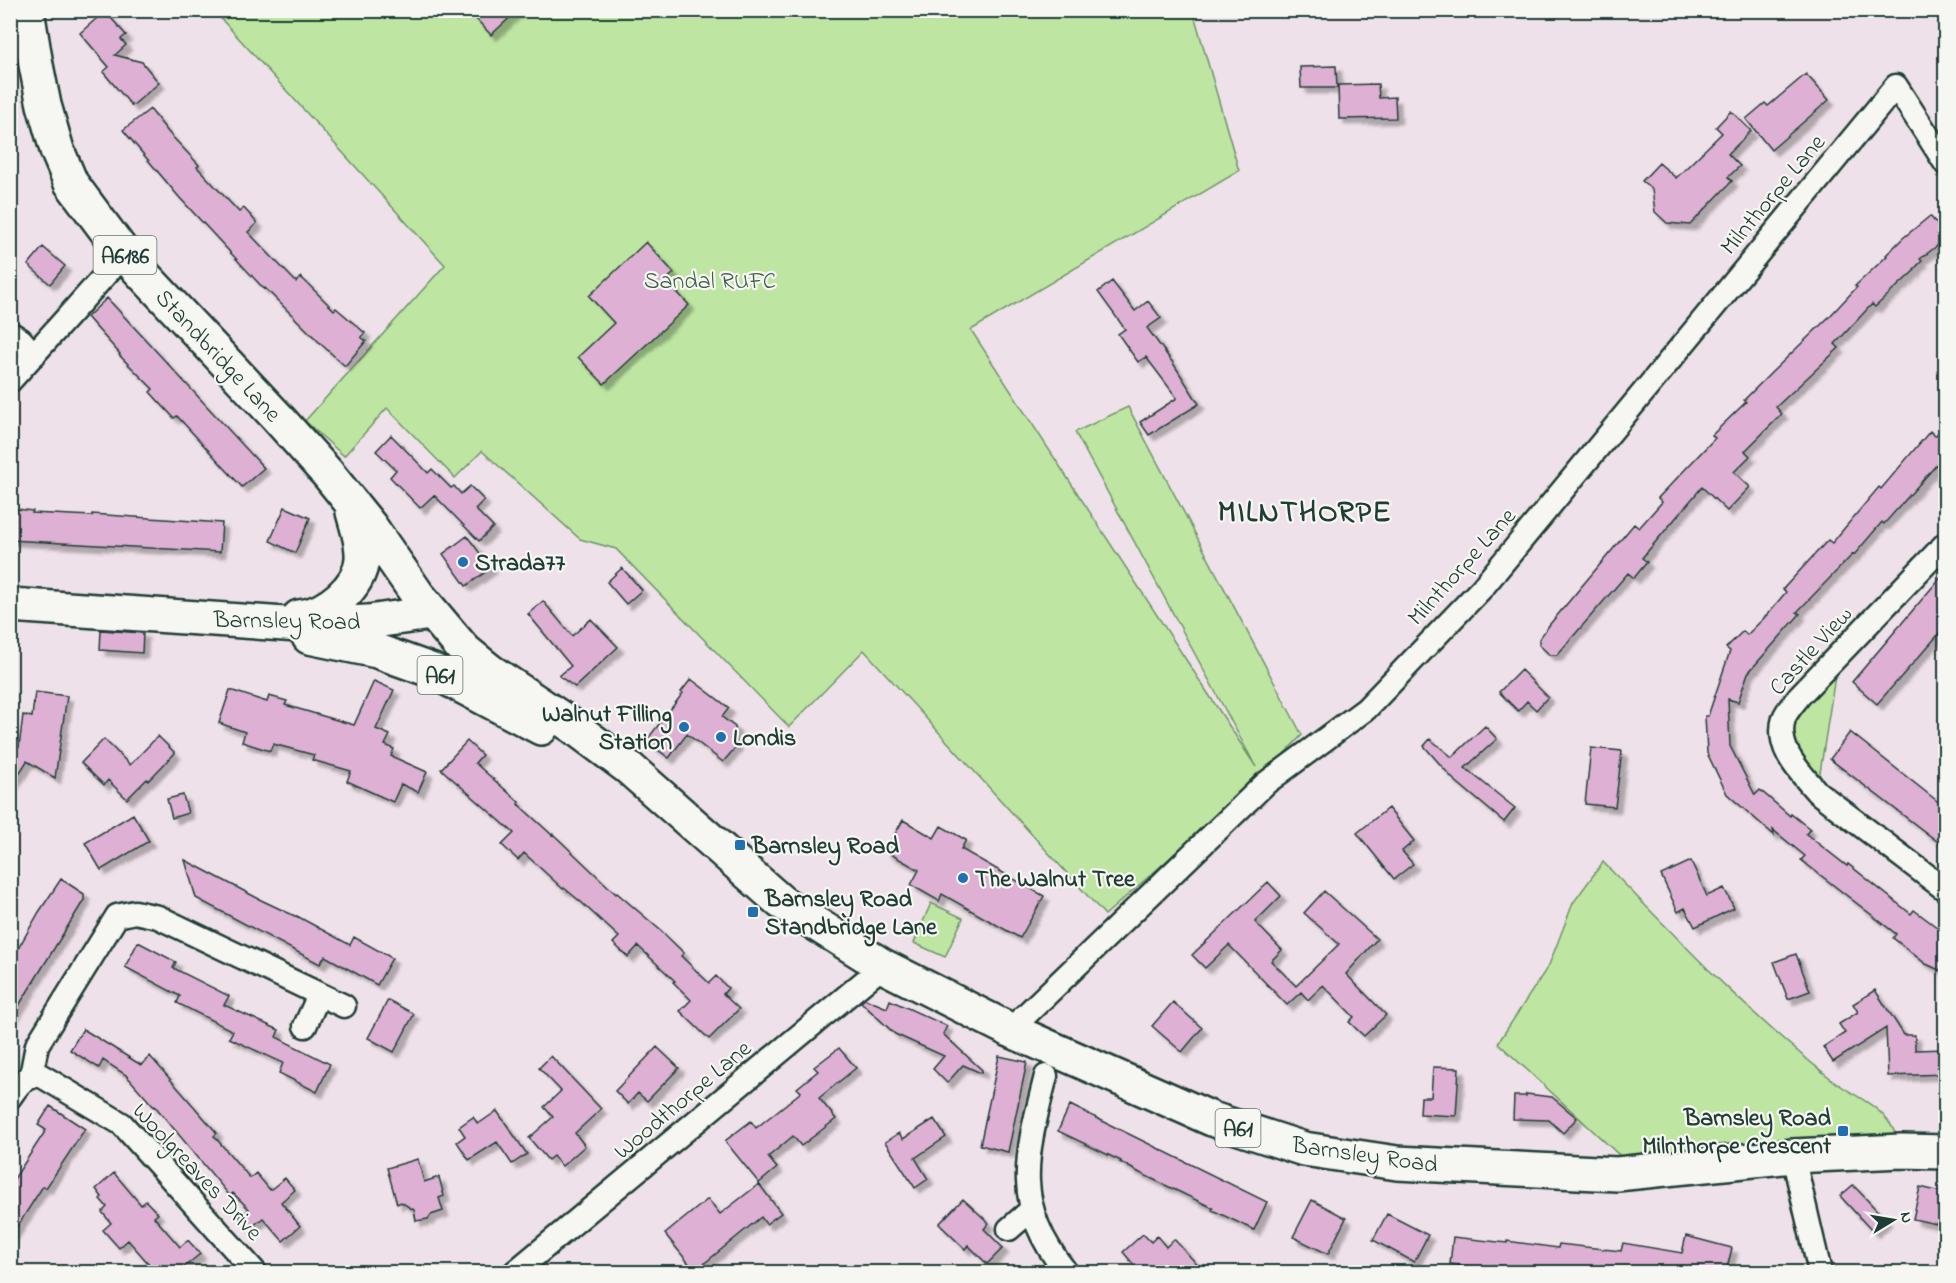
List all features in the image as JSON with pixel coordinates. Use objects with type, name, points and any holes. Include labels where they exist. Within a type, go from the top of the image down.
[{"type":"main road","name":"Standbridge Lane","points":[[27,10],[36,65],[57,150],[71,183],[124,254],[277,417],[349,500],[431,613]]},
{"type":"main road","name":"A61","points":[[237,620],[310,616],[339,600],[355,581],[363,560],[359,533],[349,500]]},
{"type":"main road","name":"Barnsley Road","points":[[10,604],[299,625],[368,622],[431,613],[464,650],[490,672],[574,727],[629,768],[781,902],[883,966],[1010,1030],[1212,1119],[1304,1149],[1397,1163],[1617,1174],[1793,1156],[1901,1151],[1946,1152]]},
{"type":"main road","name":"A61","points":[[237,620],[377,651],[433,671],[541,728],[629,768]]},
{"type":"street","name":"Milnthorpe Lane","points":[[1010,1030],[1266,783],[1366,709],[1482,588],[1896,86],[1946,164]]},
{"type":"street","points":[[10,381],[124,254]]},
{"type":"street","points":[[10,333],[21,340],[34,355]]},
{"type":"street","name":"Castle View","points":[[1946,543],[1800,695],[1785,716],[1781,736],[1788,755],[1817,792],[1946,890]]},
{"type":"street","points":[[10,1097],[22,1080],[31,1076],[37,1045],[117,916],[135,912],[158,917],[344,1006]]},
{"type":"street","name":"Woodthorpe Lane","points":[[515,1272],[883,966]]},
{"type":"street","points":[[305,1026],[319,995]]},
{"type":"street","name":"Woolgreaves Drive","points":[[31,1076],[40,1075],[48,1078],[122,1124],[255,1272]]},
{"type":"street","points":[[1046,1076],[1029,1141],[1027,1166],[1031,1210],[1039,1228],[1066,1272]]},
{"type":"street","points":[[1793,1156],[1820,1272]]},
{"type":"street","points":[[1009,1229],[1031,1210]]},
{"type":"green space","name":"Sandal RUFC","points":[[214,11],[1193,11],[1239,171],[971,330],[1256,767],[1075,432],[1128,407],[1302,735],[1262,777],[1105,915],[864,650],[789,727],[616,549],[580,539],[482,451],[455,478],[387,408],[344,456],[305,421],[445,265]]},
{"type":"green space","points":[[1838,657],[1817,792],[1802,775],[1785,716]]},
{"type":"green space","points":[[1603,862],[1686,948],[1773,1030],[1834,1081],[1877,1109],[1895,1133],[1620,1159],[1619,1155],[1498,1043],[1549,965],[1573,903]]},
{"type":"green space","points":[[931,903],[963,918],[945,957],[914,943]]},
{"type":"building","points":[[468,10],[518,10],[491,35]]},
{"type":"building","points":[[105,11],[126,35],[121,39],[126,45],[115,55],[142,62],[159,83],[132,106],[103,72],[109,67],[80,33]]},
{"type":"building","points":[[1336,66],[1337,88],[1301,88],[1300,67]]},
{"type":"building","points":[[1806,74],[1829,100],[1771,150],[1746,119],[1765,103],[1768,106]]},
{"type":"building","points":[[1378,84],[1379,98],[1395,97],[1396,118],[1339,119],[1338,85]]},
{"type":"building","points":[[150,109],[199,165],[197,167],[239,212],[244,208],[257,223],[248,232],[270,255],[296,282],[301,277],[334,310],[336,308],[365,333],[361,337],[366,341],[345,366],[264,289],[179,197],[123,130]]},
{"type":"building","points":[[1731,111],[1751,131],[1728,154],[1740,166],[1728,177],[1732,181],[1690,225],[1667,223],[1655,212],[1652,189],[1642,181],[1659,163],[1676,178],[1722,133],[1716,127]]},
{"type":"building","points":[[1930,216],[1946,235],[1946,239],[1920,259],[1922,261],[1915,270],[1875,307],[1872,304],[1835,344],[1839,348],[1776,407],[1782,414],[1745,451],[1750,456],[1734,472],[1750,487],[1727,511],[1702,487],[1642,558],[1647,562],[1634,578],[1628,573],[1557,655],[1550,655],[1539,645],[1539,639],[1634,524],[1639,528],[1662,502],[1658,498],[1715,438],[1712,435],[1746,402],[1744,400],[1830,316],[1857,287],[1855,286],[1903,238]]},
{"type":"building","points":[[646,242],[674,273],[666,280],[689,305],[604,384],[578,357],[614,323],[589,296]]},
{"type":"building","points":[[43,247],[65,266],[50,284],[28,265]]},
{"type":"building","points":[[1112,281],[1135,311],[1148,301],[1161,318],[1147,328],[1199,404],[1149,435],[1140,422],[1177,398],[1146,357],[1138,362],[1118,334],[1125,329],[1098,292]]},
{"type":"building","points":[[107,298],[264,468],[242,487],[177,416],[174,418],[150,392],[153,389],[119,355],[87,317]]},
{"type":"building","points":[[1946,424],[1946,454],[1884,524],[1882,522],[1854,555],[1797,612],[1800,614],[1748,673],[1738,702],[1728,699],[1730,746],[1755,795],[1760,790],[1790,816],[1791,814],[1810,829],[1806,834],[1847,866],[1848,864],[1911,914],[1914,910],[1946,934],[1946,973],[1926,964],[1893,938],[1896,934],[1801,860],[1805,856],[1773,830],[1774,835],[1727,794],[1707,753],[1705,716],[1708,716],[1730,651],[1726,648],[1743,631],[1747,635],[1765,617],[1786,592],[1783,589],[1828,540],[1832,543],[1930,431],[1935,436]]},
{"type":"building","points":[[391,435],[428,473],[432,469],[451,488],[454,486],[461,494],[470,486],[484,500],[475,509],[493,527],[479,541],[434,495],[420,508],[390,477],[396,470],[376,451]]},
{"type":"building","points":[[285,507],[310,518],[295,553],[270,541]]},
{"type":"building","points":[[10,508],[33,511],[32,513],[92,516],[92,514],[222,523],[220,552],[10,540]]},
{"type":"building","name":"Strada77","points":[[467,536],[491,568],[466,586],[443,554]]},
{"type":"building","points":[[622,568],[642,590],[626,604],[607,582]]},
{"type":"building","points":[[1946,571],[1946,626],[1877,704],[1852,682]]},
{"type":"building","points":[[543,601],[572,636],[591,619],[618,647],[575,687],[559,676],[571,666],[528,614]]},
{"type":"building","points":[[101,630],[143,633],[142,653],[100,650]]},
{"type":"building","points":[[1521,670],[1548,697],[1536,710],[1527,701],[1518,711],[1499,692]]},
{"type":"building","points":[[691,679],[729,708],[722,717],[735,727],[736,747],[723,762],[687,734],[669,758],[646,741]]},
{"type":"building","points":[[374,681],[394,690],[376,729],[390,735],[385,745],[394,749],[391,756],[427,772],[418,792],[401,784],[393,802],[347,781],[351,771],[312,760],[314,755],[273,744],[270,751],[242,742],[245,732],[219,723],[230,690],[267,702],[269,696],[287,701],[285,705],[354,725]]},
{"type":"building","points":[[35,692],[67,696],[55,778],[27,761],[10,788],[10,742],[19,747],[23,715],[32,717]]},
{"type":"building","points":[[1485,726],[1497,739],[1465,768],[1515,808],[1504,822],[1453,779],[1424,746],[1430,739],[1452,757]]},
{"type":"building","points":[[1850,732],[1946,808],[1946,848],[1830,759]]},
{"type":"building","points":[[158,736],[175,753],[127,799],[108,780],[104,785],[81,763],[104,739],[130,765]]},
{"type":"building","points":[[467,741],[482,755],[475,763],[519,802],[518,804],[616,894],[659,929],[684,953],[681,956],[709,983],[716,976],[728,988],[723,994],[739,1009],[709,1039],[680,1011],[691,1000],[673,982],[675,981],[638,946],[628,957],[613,943],[619,937],[581,902],[563,889],[524,853],[518,860],[502,845],[514,833],[441,769]]},
{"type":"building","points":[[1591,748],[1622,751],[1615,807],[1585,804]]},
{"type":"building","points":[[183,795],[188,813],[172,818],[167,799]]},
{"type":"building","points":[[1388,808],[1414,841],[1402,851],[1413,864],[1394,879],[1357,833]]},
{"type":"building","points":[[133,814],[149,841],[101,870],[85,843]]},
{"type":"building","name":"The Walnut Tree","points":[[903,820],[934,838],[941,826],[966,840],[961,849],[1044,896],[1020,938],[942,894],[939,901],[911,885],[919,870],[885,851]]},
{"type":"building","points":[[185,860],[350,945],[354,937],[392,958],[377,985],[325,956],[320,964],[196,898]]},
{"type":"building","points":[[1691,861],[1707,896],[1724,888],[1734,908],[1695,927],[1685,908],[1678,912],[1661,875]]},
{"type":"building","points":[[61,879],[84,894],[84,900],[10,1020],[10,963]]},
{"type":"building","points":[[1268,882],[1281,896],[1255,922],[1282,950],[1271,961],[1296,986],[1339,944],[1304,913],[1324,891],[1377,939],[1346,974],[1386,1015],[1364,1036],[1349,1022],[1354,1017],[1323,985],[1308,1000],[1301,992],[1287,1005],[1229,945],[1205,968],[1192,955]]},
{"type":"building","points":[[138,942],[176,962],[173,968],[229,996],[224,1005],[279,1030],[276,1037],[330,1064],[317,1092],[279,1073],[283,1063],[229,1038],[233,1031],[177,1003],[180,996],[125,967]]},
{"type":"building","points":[[1796,954],[1810,991],[1788,999],[1774,962]]},
{"type":"building","points":[[1875,990],[1904,1035],[1915,1035],[1915,1050],[1946,1049],[1946,1074],[1888,1076],[1886,1028],[1833,1062],[1823,1047],[1845,1033],[1839,1024],[1858,1012],[1853,1004]]},
{"type":"building","points":[[865,999],[887,1008],[890,1000],[947,1026],[943,1034],[982,1070],[981,1073],[963,1065],[947,1083],[933,1069],[944,1056],[895,1034],[861,1002]]},
{"type":"building","points":[[388,1000],[414,1014],[394,1052],[368,1038]]},
{"type":"building","points":[[1173,1002],[1202,1028],[1182,1052],[1152,1026]]},
{"type":"building","points":[[83,1029],[141,1065],[150,1056],[217,1133],[214,1136],[250,1178],[256,1173],[270,1190],[285,1178],[295,1190],[281,1202],[300,1226],[283,1241],[263,1218],[249,1229],[239,1217],[249,1209],[233,1193],[230,1196],[126,1075],[103,1060],[99,1068],[70,1050]]},
{"type":"building","points":[[657,1047],[679,1068],[647,1101],[638,1093],[628,1104],[615,1091]]},
{"type":"building","points":[[839,1048],[856,1068],[819,1098],[836,1119],[801,1146],[793,1136],[768,1157],[777,1168],[759,1183],[725,1141],[751,1121],[756,1128],[801,1092],[797,1088],[818,1071],[814,1067]]},
{"type":"building","points":[[551,1056],[601,1109],[575,1133],[585,1146],[562,1166],[553,1156],[548,1160],[529,1138],[553,1117],[544,1107],[561,1091],[539,1068]]},
{"type":"building","points":[[999,1056],[1027,1062],[1008,1152],[980,1145]]},
{"type":"building","points":[[1433,1067],[1459,1068],[1456,1116],[1420,1114],[1421,1097],[1431,1097]]},
{"type":"building","points":[[1526,1094],[1552,1097],[1577,1118],[1563,1133],[1549,1120],[1513,1119],[1514,1096],[1526,1096]]},
{"type":"building","points":[[1070,1105],[1267,1202],[1254,1230],[1058,1131]]},
{"type":"building","points":[[50,1106],[85,1129],[46,1188],[43,1186],[10,1238],[10,1185],[46,1130],[38,1125]]},
{"type":"building","points":[[497,1111],[527,1154],[512,1164],[497,1142],[469,1160],[457,1142],[465,1136],[459,1127],[473,1117],[478,1124]]},
{"type":"building","points":[[934,1119],[946,1137],[915,1158],[928,1179],[915,1188],[885,1142],[899,1133],[903,1139]]},
{"type":"building","points":[[418,1159],[424,1182],[439,1177],[444,1196],[439,1198],[443,1211],[431,1215],[428,1219],[416,1221],[414,1210],[401,1202],[397,1204],[387,1168]]},
{"type":"building","points":[[114,1173],[141,1205],[146,1201],[158,1214],[154,1217],[180,1247],[188,1240],[200,1254],[178,1272],[156,1272],[128,1240],[119,1248],[103,1230],[111,1223],[102,1212],[107,1207],[100,1199],[102,1197],[96,1189]]},
{"type":"building","points":[[759,1184],[781,1213],[766,1224],[761,1217],[695,1271],[665,1234],[708,1199],[720,1214]]},
{"type":"building","points":[[1853,1185],[1886,1220],[1873,1232],[1840,1196]]},
{"type":"building","points":[[1920,1187],[1946,1193],[1946,1226],[1913,1219]]},
{"type":"building","points":[[963,1199],[989,1223],[984,1229],[1003,1248],[987,1264],[968,1245],[965,1249],[939,1224]]},
{"type":"building","points":[[1312,1200],[1346,1218],[1328,1254],[1293,1237]]},
{"type":"building","points":[[1387,1214],[1428,1235],[1414,1262],[1373,1240]]},
{"type":"building","points":[[1143,1234],[1151,1242],[1157,1236],[1166,1247],[1174,1239],[1204,1272],[1140,1272],[1123,1252]]},
{"type":"building","points":[[1686,1236],[1732,1248],[1726,1272],[1695,1272],[1665,1266],[1664,1272],[1532,1272],[1533,1270],[1492,1265],[1492,1269],[1450,1264],[1453,1237],[1558,1248],[1559,1244],[1621,1251],[1623,1243],[1682,1253]]},
{"type":"place","name":"Strada77","points":[[463,562]]},
{"type":"place","name":"Walnut Filling Station","points":[[684,727]]},
{"type":"place","name":"Londis","points":[[721,737]]},
{"type":"place","name":"Barnsley Road","points":[[740,845]]},
{"type":"place","name":"The Walnut Tree","points":[[963,878]]},
{"type":"place","name":"Barnsley Road Standbridge Lane","points":[[753,912]]},
{"type":"place","name":"Barnsley Road Milnthorpe Crescent","points":[[1843,1131]]},
{"type":"district","name":"MILNTHORPE","points":[[1305,511]]}]
